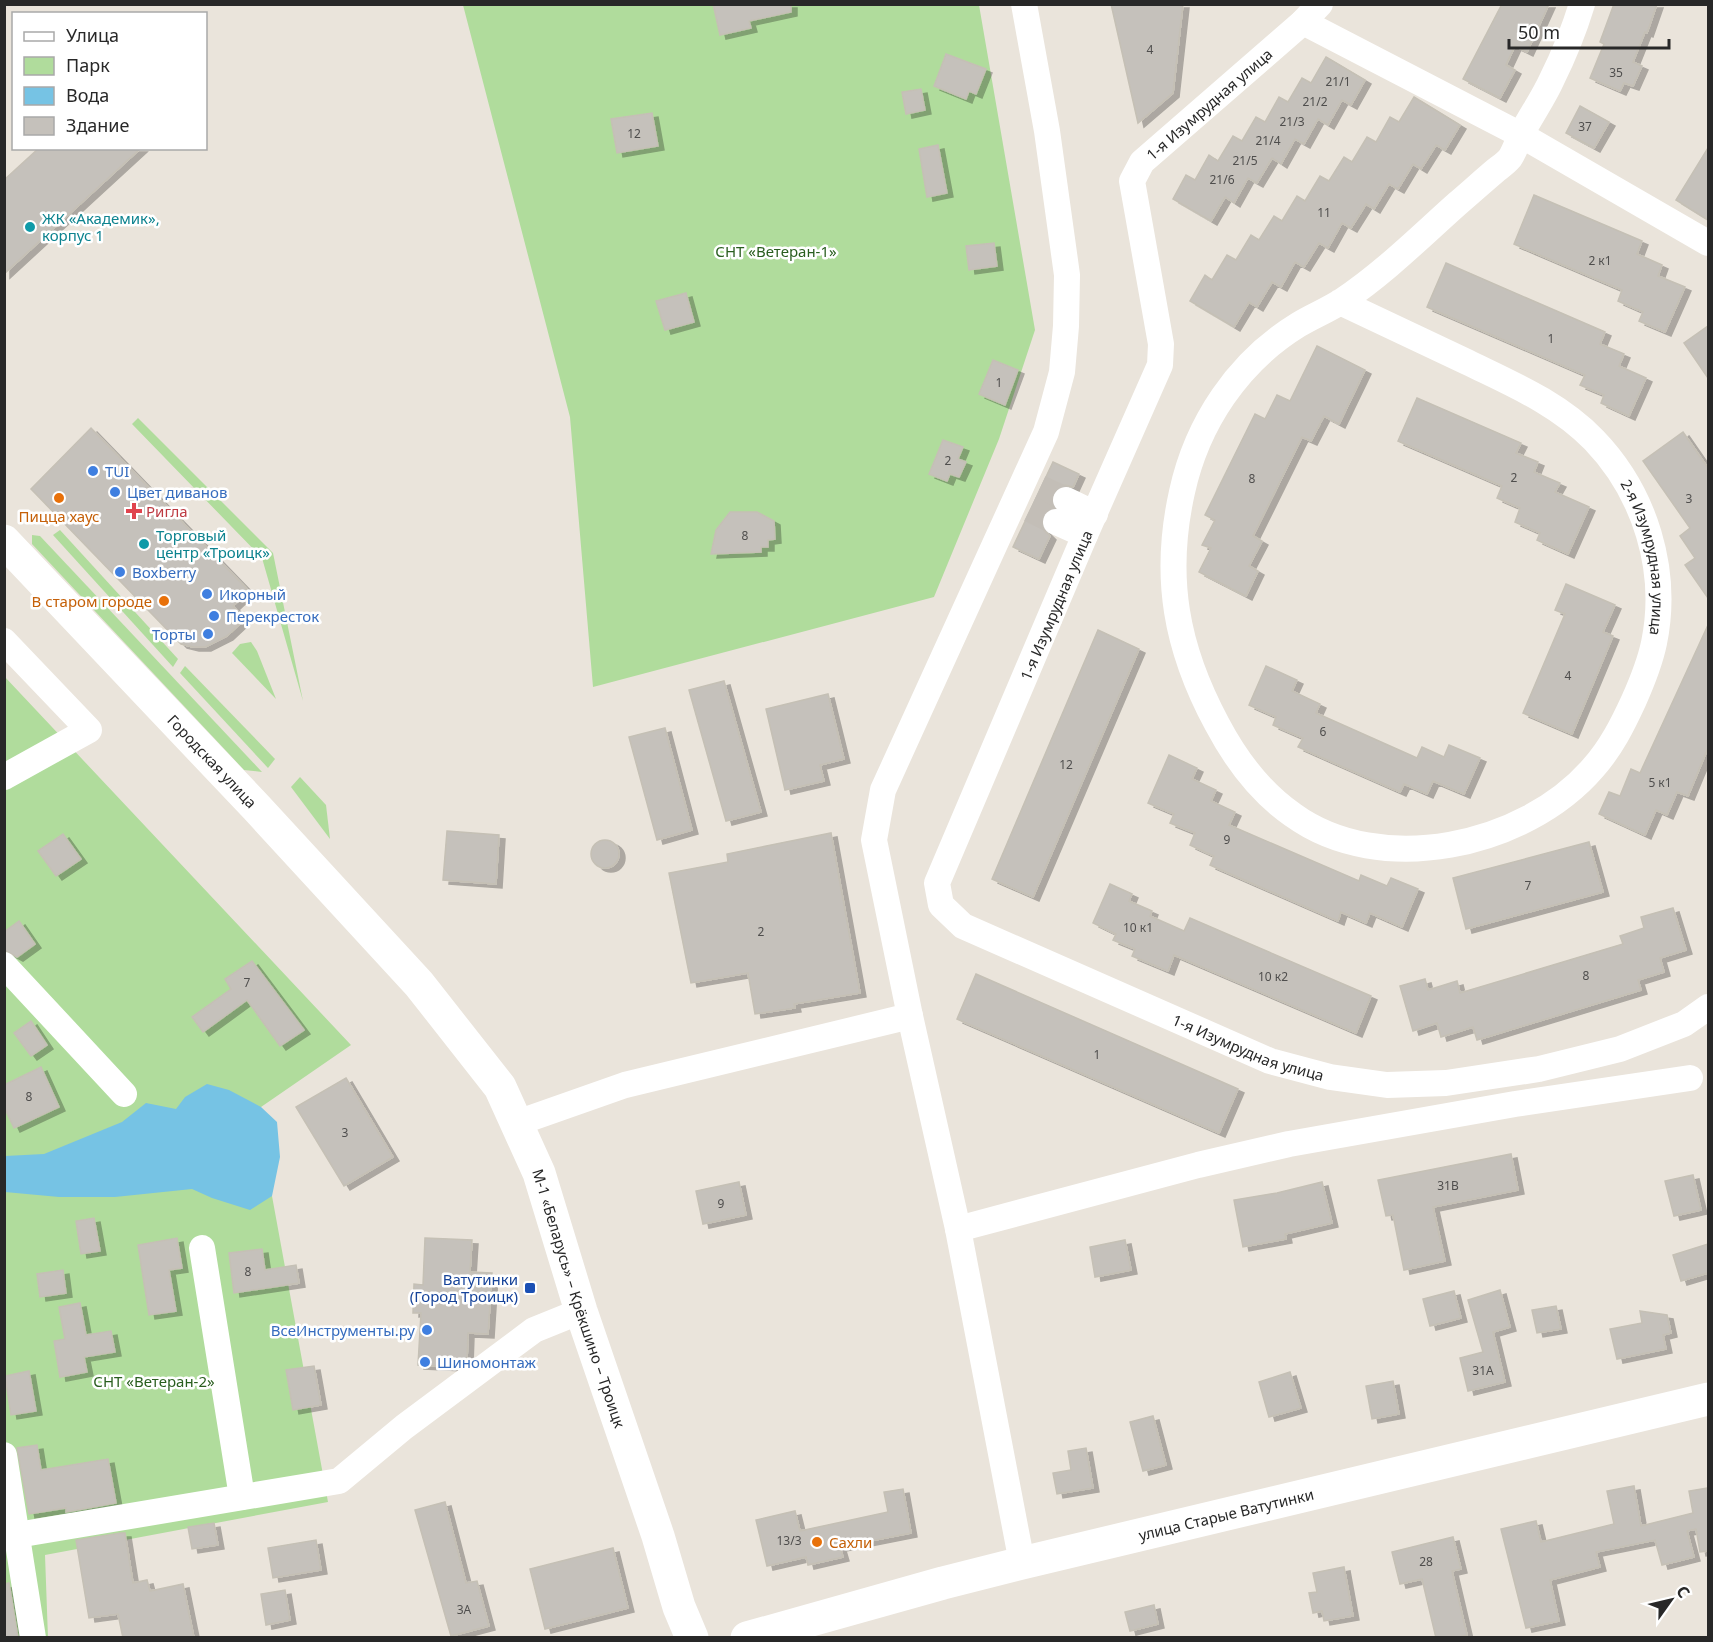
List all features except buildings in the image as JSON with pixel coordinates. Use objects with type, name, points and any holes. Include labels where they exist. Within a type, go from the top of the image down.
[{"type":"main road","name":"Городская улица","points":[[10,557],[248,798],[419,984]]},
{"type":"main road","name":"М-1 «Беларусь» – Крёкшино – Троицк","points":[[419,984],[500,1087],[539,1173],[581,1311],[658,1536],[679,1607],[692,1638]]},
{"type":"main road","name":"улица Старые Ватутинки","points":[[747,1638],[1022,1563],[1708,1399]]},
{"type":"street","points":[[1022,1563],[958,1229],[910,1016],[874,840],[883,790],[1027,495],[1062,372],[1067,275],[1047,131],[1024,4]]},
{"type":"street","name":"2-я Изумрудная улица","points":[[1340,302],[1516,386],[1549,403],[1565,415],[1595,441],[1621,473],[1638,502],[1650,539],[1657,576],[1658,604],[1654,643],[1640,685],[1619,733],[1592,770],[1563,795],[1529,818],[1487,837],[1443,846],[1404,850],[1359,844],[1323,833],[1291,814],[1252,778],[1221,732],[1199,691],[1181,639],[1173,592],[1174,532],[1183,488],[1197,443],[1216,405],[1237,378],[1263,351],[1297,326],[1340,302],[1373,278],[1510,158],[1552,81],[1582,4]]},
{"type":"street","name":"1-я Изумрудная улица","points":[[1708,243],[1312,13],[1142,162],[1132,181],[1161,344],[1160,365],[937,883],[941,905],[963,926],[1270,1061],[1330,1077],[1387,1085],[1446,1083],[1539,1069],[1620,1049],[1684,1024],[1708,1007]]},
{"type":"street","points":[[1061,511],[1090,524]]},
{"type":"street","points":[[4,641],[89,730],[4,777]]},
{"type":"street","points":[[4,964],[124,1094]]},
{"type":"street","points":[[516,1123],[625,1085],[910,1016]]},
{"type":"street","points":[[958,1229],[1198,1165],[1289,1144],[1515,1104],[1689,1078]]},
{"type":"street","points":[[202,1248],[242,1497]]},
{"type":"street","points":[[17,1534],[339,1481],[404,1427],[534,1330],[581,1311]]},
{"type":"street","points":[[4,1455],[33,1638]]},
{"type":"green space","name":"СНТ «Ветеран-1»","points":[[463,5],[979,5],[1035,330],[999,439],[934,597],[593,687],[570,417]]},
{"type":"green space","points":[[138,418],[273,553],[303,701],[262,558],[132,424]]},
{"type":"green space","points":[[60,530],[178,659],[173,667],[53,535]]},
{"type":"green space","points":[[32,535],[40,536],[262,772],[244,770],[32,544]]},
{"type":"green space","points":[[251,642],[257,651],[276,699],[232,653],[240,644]]},
{"type":"green space","points":[[185,666],[275,759],[268,768],[180,673]]},
{"type":"green space","name":"СНТ «Ветеран-2»","points":[[4,676],[351,1045],[261,1107],[272,1196],[328,1502],[45,1555],[48,1638],[4,1637]]},
{"type":"green space","points":[[300,777],[326,805],[330,839],[291,787]]},
{"type":"water","points":[[207,1084],[229,1090],[261,1107],[277,1122],[280,1157],[272,1196],[250,1210],[192,1189],[115,1197],[59,1197],[5,1192],[5,1156],[44,1154],[122,1122],[146,1103],[176,1109],[185,1097]]},
{"type":"tunnel","points":[[1040,488],[1066,500]]},
{"type":"tunnel","points":[[1030,509],[1056,522]]},
{"type":"place","name":"ЖК «Академик», корпус 1","points":[[30,227]]},
{"type":"place","name":"TUI","points":[[93,471]]},
{"type":"place","name":"Цвет диванов","points":[[115,492]]},
{"type":"place","name":"Пицца хаус","points":[[59,498]]},
{"type":"place","name":"Ригла","points":[[134,511]]},
{"type":"place","name":"Торговый центр «Троицк»","points":[[144,544]]},
{"type":"place","name":"Boxberry","points":[[120,572]]},
{"type":"place","name":"Икорный","points":[[207,594]]},
{"type":"place","name":"В старом городе","points":[[164,601]]},
{"type":"place","name":"Перекресток","points":[[214,616]]},
{"type":"place","name":"Торты","points":[[208,634]]},
{"type":"place","name":"Ватутинки (Город Троицк)","points":[[530,1288]]},
{"type":"place","name":"ВсеИнструменты.ру","points":[[427,1330]]},
{"type":"place","name":"Шиномонтаж","points":[[425,1362]]},
{"type":"place","name":"Сахли","points":[[817,1542]]}]
